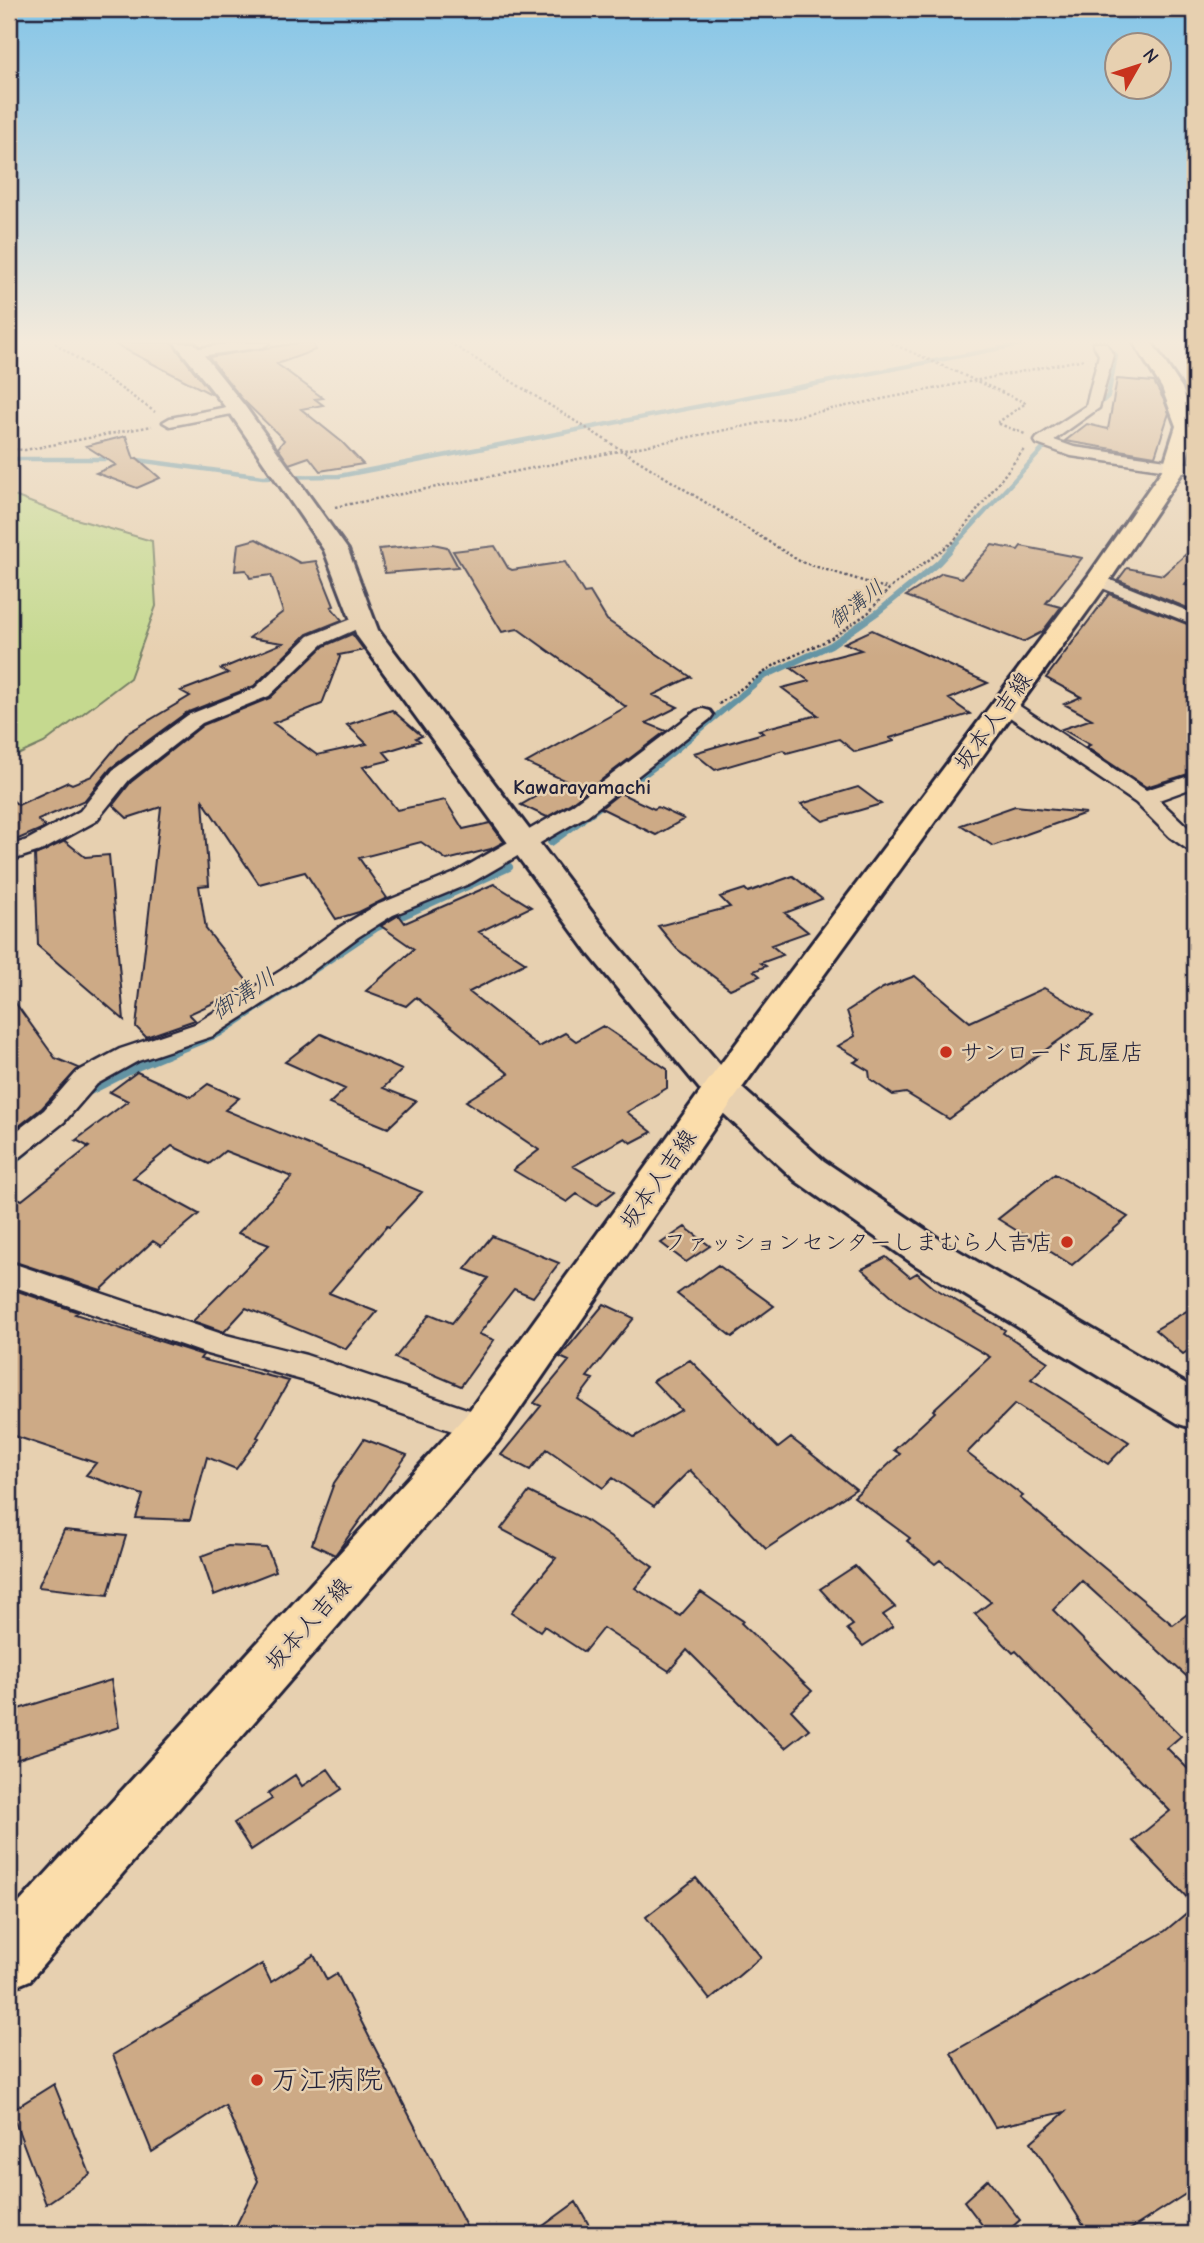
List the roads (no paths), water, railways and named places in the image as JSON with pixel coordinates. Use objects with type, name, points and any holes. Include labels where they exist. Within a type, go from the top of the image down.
[{"type":"main road","name":"坂本人吉線","points":[[9,1959],[482,1428],[721,1090],[1098,580],[1184,468],[1185,448]]},
{"type":"street","points":[[265,448],[336,550],[366,631],[601,947],[721,1090],[810,1171],[930,1254],[1195,1411]]},
{"type":"street","points":[[1062,448],[1184,468]]},
{"type":"street","points":[[1098,580],[1195,620]]},
{"type":"street","points":[[9,854],[35,845],[88,816],[121,775],[195,719],[262,692],[316,640],[362,620]]},
{"type":"street","points":[[1005,705],[1144,798],[1178,832],[1195,844]]},
{"type":"street","points":[[9,1151],[54,1116],[87,1078],[129,1055],[204,1030],[292,975],[349,932],[385,910],[463,878],[580,810],[703,715]]},
{"type":"street","points":[[1144,798],[1195,780]]},
{"type":"street","points":[[9,1273],[218,1345],[306,1368],[482,1428]]},
{"type":"waterway","points":[[130,459],[263,477],[339,476],[486,448]]},
{"type":"waterway","name":"御溝川","points":[[949,551],[1044,448]]},
{"type":"waterway","points":[[9,459],[116,459]]},
{"type":"waterway","name":"御溝川","points":[[579,822],[660,763],[763,677],[831,645],[878,612],[938,563],[951,549]]},
{"type":"waterway","name":"御溝川","points":[[551,842],[581,820]]},
{"type":"waterway","name":"御溝川","points":[[86,1093],[139,1066],[219,1033],[377,927],[509,867]]},
{"type":"waterway","name":"御溝川","points":[[9,1165],[26,1151]]},
{"type":"place","name":"サンロード瓦屋店","points":[[946,1052]]},
{"type":"place","name":"ファッションセンターしまむら人吉店","points":[[1067,1242]]},
{"type":"place","name":"万江病院","points":[[257,2080]]},
{"type":"district","name":"Kawarayamachi","points":[[582,787]]}]
